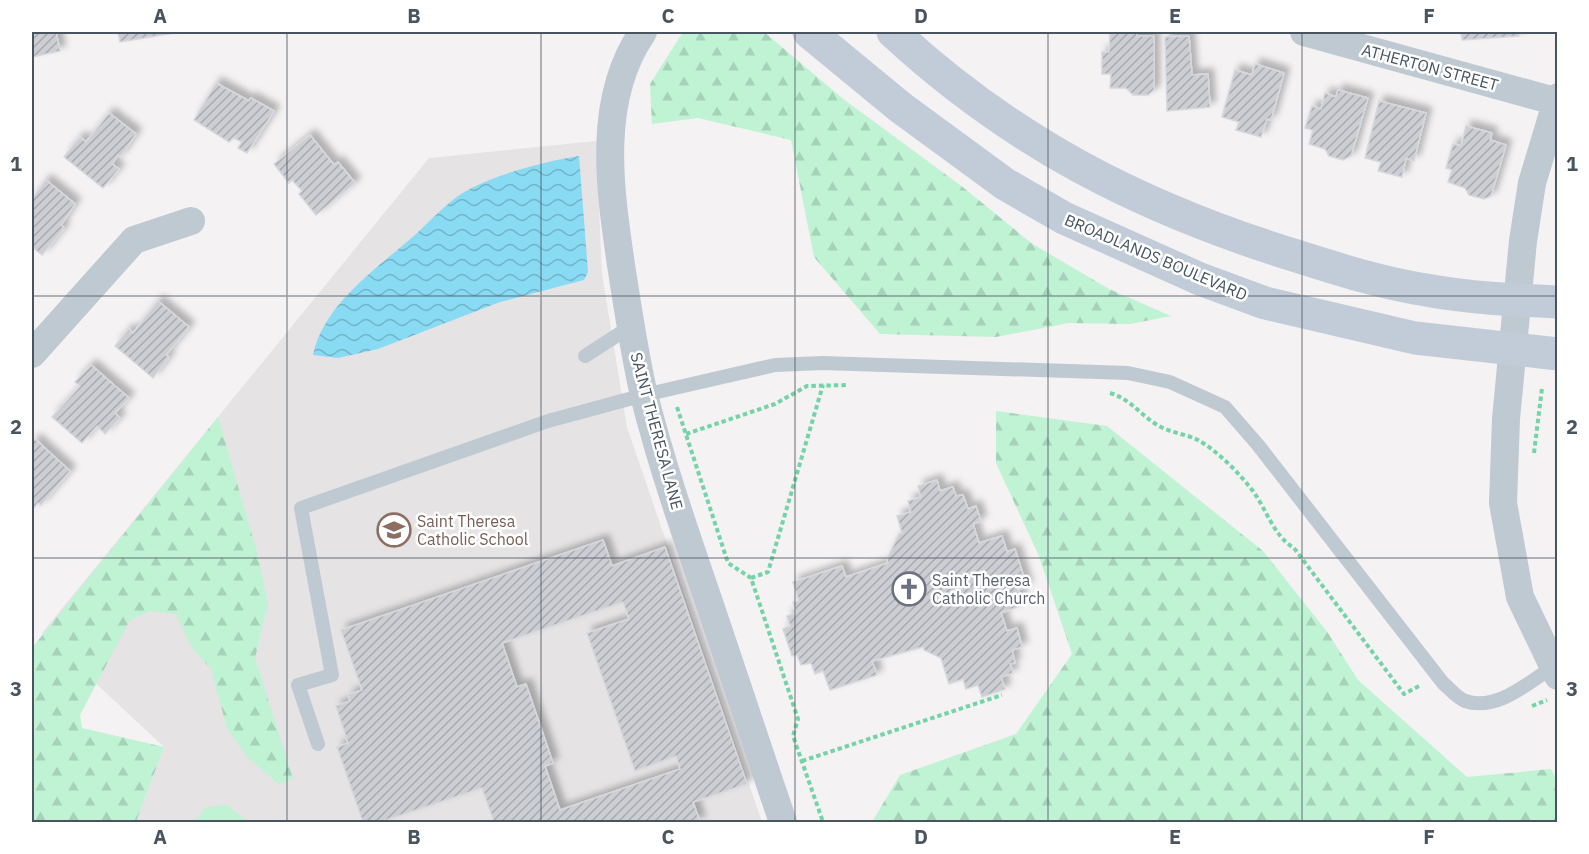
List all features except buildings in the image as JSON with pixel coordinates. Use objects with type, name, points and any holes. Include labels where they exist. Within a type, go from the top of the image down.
[{"type":"main road","name":"BROADLANDS BOULEVARD","points":[[809,32],[900,107],[1005,184],[1064,218],[1137,251],[1265,303],[1415,338],[1557,354]]},
{"type":"main road","points":[[893,32],[926,62],[985,109],[1041,146],[1172,213],[1338,269],[1426,290],[1557,302]]},
{"type":"street","name":"SAINT THERESA LANE","points":[[643,32],[625,67],[615,100],[610,163],[614,216],[630,327],[658,392],[672,494],[783,822]]},
{"type":"street","name":"ATHERTON STREET","points":[[1304,32],[1557,101]]},
{"type":"street","points":[[1554,677],[1520,597],[1503,503],[1506,419],[1532,183],[1557,101]]},
{"type":"street","points":[[32,354],[134,240],[191,221]]},
{"type":"lane","points":[[585,356],[630,327]]},
{"type":"lane","points":[[318,744],[298,685],[332,675],[301,508],[548,421],[658,392],[775,365],[823,363],[1128,373],[1170,382],[1225,407],[1258,445],[1443,683],[1464,700],[1486,703],[1554,677]]},
{"type":"path","points":[[751,578],[768,572],[823,385],[823,363]]},
{"type":"path","points":[[686,434],[775,404],[807,386],[858,386]]},
{"type":"path","points":[[1532,462],[1542,388]]},
{"type":"path","points":[[1103,391],[1123,397],[1158,425],[1197,440],[1220,456],[1249,486],[1266,509],[1274,528],[1284,542],[1294,548],[1404,694],[1420,684],[1427,692]]},
{"type":"path","points":[[658,392],[686,434],[728,563],[751,578],[798,719],[793,736],[823,822]]},
{"type":"path","points":[[1523,708],[1540,704],[1554,677]]},
{"type":"path","points":[[802,761],[1002,695]]},
{"type":"shaded area","name":"Saint Theresa Catholic School","points":[[596,141],[602,274],[627,427],[762,822],[136,822],[164,747],[42,633],[429,158]]},
{"type":"green space","points":[[683,32],[764,32],[842,98],[964,188],[1031,243],[1109,289],[1171,316],[1130,324],[1069,323],[996,337],[880,334],[814,257],[791,140],[698,118],[652,124],[650,84]]},
{"type":"green space","points":[[996,411],[1107,426],[1263,551],[1328,633],[1358,680],[1467,777],[1551,769],[1557,781],[1557,822],[872,822],[900,775],[1016,734],[1072,654],[1039,556],[996,463]]},
{"type":"green space","points":[[218,417],[257,552],[268,604],[255,658],[293,779],[279,784],[247,757],[227,728],[211,669],[192,648],[176,614],[151,611],[130,620],[80,715],[82,728],[164,747],[136,822],[32,822],[32,648]]},
{"type":"green space","points":[[226,804],[249,822],[194,822],[205,808]]},
{"type":"water","points":[[579,156],[588,272],[584,280],[500,302],[378,349],[338,358],[313,355],[319,336],[329,319],[355,287],[455,198],[473,187],[502,175],[535,165]]},
{"type":"place","name":"Saint Theresa Catholic School","points":[[394,530]]},
{"type":"place","name":"Saint Theresa Catholic Church","points":[[909,589]]}]
